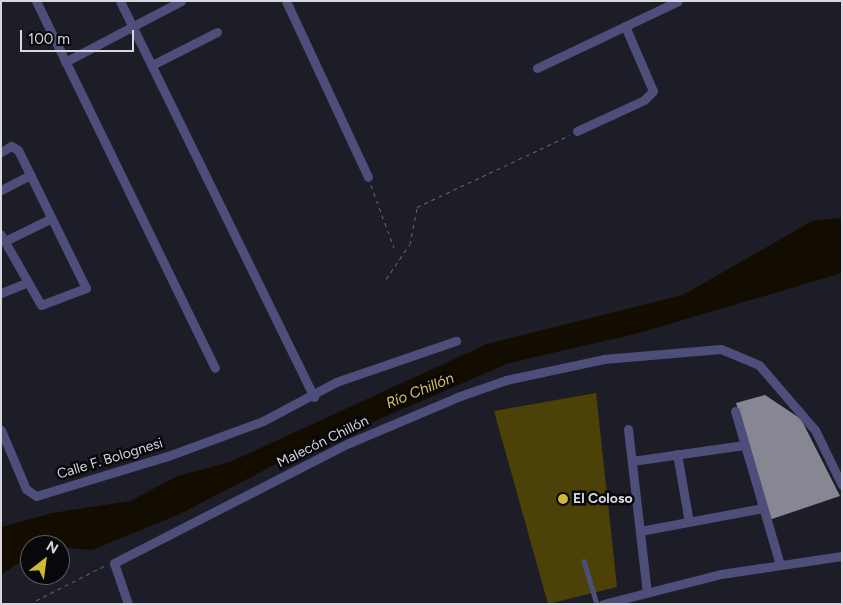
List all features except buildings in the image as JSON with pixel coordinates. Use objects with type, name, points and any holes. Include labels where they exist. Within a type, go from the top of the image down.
[{"type":"street","points":[[36,1],[215,368]]},
{"type":"street","points":[[120,1],[314,397],[336,382],[456,341]]},
{"type":"street","points":[[65,62],[181,1]]},
{"type":"street","points":[[286,1],[368,177]]},
{"type":"street","points":[[537,68],[678,1]]},
{"type":"street","points":[[578,131],[644,100],[653,91],[625,26]]},
{"type":"street","points":[[152,65],[217,32]]},
{"type":"street","points":[[1,152],[14,147],[52,218],[86,288],[45,306],[38,303],[3,238],[52,218]]},
{"type":"street","points":[[1,190],[30,175]]},
{"type":"street","points":[[1,293],[26,283]]},
{"type":"street","name":"Malecón Chillón","points":[[114,563],[349,443],[506,380],[604,359],[721,349],[759,365],[815,430],[842,486]]},
{"type":"street","name":"Calle F. Bolognesi","points":[[1,430],[26,489],[36,496],[168,456],[263,421],[314,397]]},
{"type":"street","points":[[735,411],[780,566]]},
{"type":"street","points":[[628,429],[647,592]]},
{"type":"street","points":[[632,460],[744,445]]},
{"type":"street","points":[[677,454],[689,522]]},
{"type":"street","points":[[640,531],[763,508]]},
{"type":"street","points":[[603,604],[647,592],[842,556]]},
{"type":"street","points":[[114,563],[128,604]]},
{"type":"lane","points":[[584,561],[597,604]]},
{"type":"path","points":[[386,279],[410,244],[417,207],[578,131]]},
{"type":"path","points":[[368,177],[394,248]]},
{"type":"path","points":[[29,604],[114,563]]},
{"type":"shaded area","name":"El Coloso","points":[[596,393],[617,587],[548,604],[494,411]]},
{"type":"water","name":"Río Chillón","points":[[842,218],[842,273],[639,333],[509,363],[274,465],[180,514],[92,550],[70,548],[70,535],[20,535],[20,562],[1,575],[2,527],[52,513],[130,501],[178,476],[230,462],[487,344],[683,295],[812,221]]},
{"type":"place","name":"El Coloso","points":[[563,499]]}]
